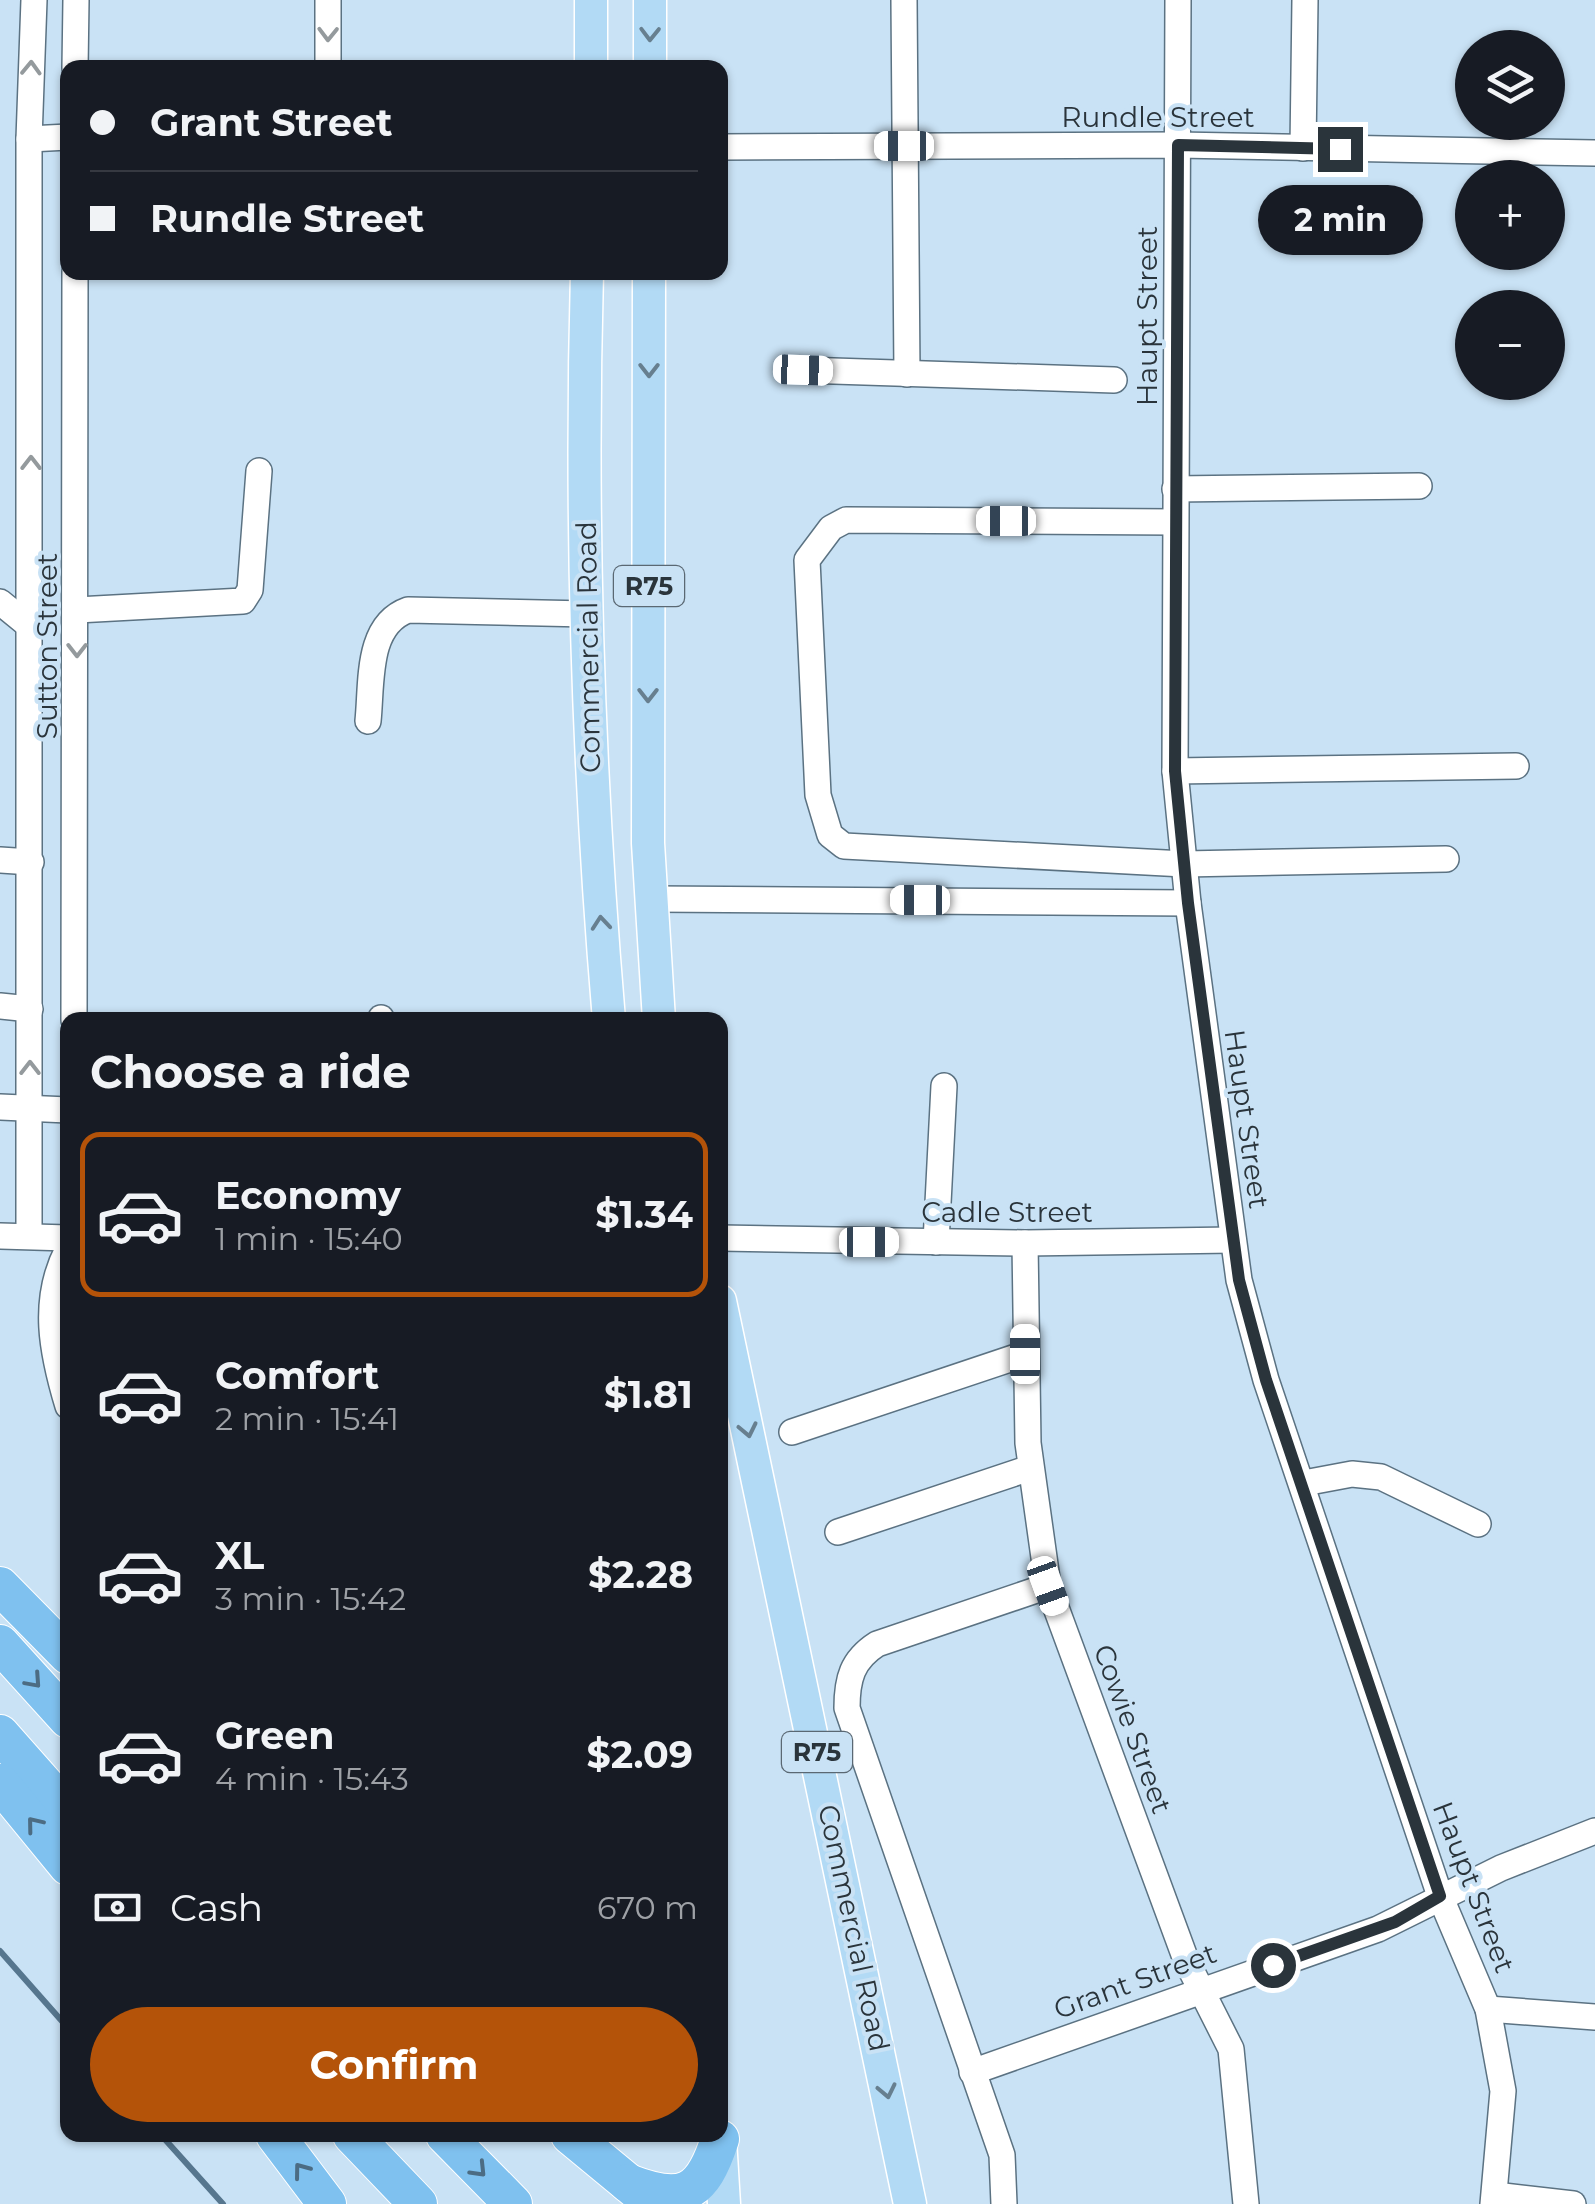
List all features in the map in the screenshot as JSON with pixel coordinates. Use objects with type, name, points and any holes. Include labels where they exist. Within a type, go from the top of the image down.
[{"type":"highway","points":[[0,1586],[60,1647]]},
{"type":"highway","points":[[0,1644],[60,1709]]},
{"type":"highway","points":[[0,1734],[60,1802]]},
{"type":"highway","points":[[0,1783],[60,1856]]},
{"type":"highway","points":[[280,2142],[327,2204]]},
{"type":"highway","points":[[359,2142],[418,2204]]},
{"type":"highway","points":[[452,2142],[514,2204]]},
{"type":"highway","points":[[578,2142],[641,2194],[682,2195],[702,2181],[718,2142]]},
{"type":"main road","points":[[591,0],[591,60]]},
{"type":"main road","points":[[650,0],[650,60]]},
{"type":"main road","name":"Commercial Road","points":[[586,280],[583,412],[593,834],[608,1012]]},
{"type":"main road","name":"Commercial Road","points":[[649,280],[648,842],[659,1012]]},
{"type":"main road","name":"Commercial Road","points":[[728,1339],[910,2204]]},
{"type":"main road","points":[[720,2142],[724,2204]]},
{"type":"street","name":"Sutton Street","points":[[29,1236],[29,139],[34,0]]},
{"type":"street","points":[[75,60],[76,0]]},
{"type":"street","points":[[328,0],[328,60]]},
{"type":"street","points":[[904,0],[908,374]]},
{"type":"street","name":"Haupt Street","points":[[1178,0],[1175,771],[1188,903],[1234,1240],[1250,1328],[1440,1896],[1488,2009],[1503,2091],[1494,2199]]},
{"type":"street","points":[[1303,148],[1306,0]]},
{"type":"street","points":[[29,139],[60,137]]},
{"type":"street","name":"Rundle Street","points":[[728,147],[1178,145],[1595,152]]},
{"type":"street","name":"Sutton Street","points":[[74,1012],[78,512],[75,280]]},
{"type":"street","points":[[803,370],[1114,380]]},
{"type":"street","points":[[77,610],[243,601],[250,590],[258,471]]},
{"type":"street","points":[[1176,489],[1419,486]]},
{"type":"street","points":[[32,512],[78,512]]},
{"type":"street","points":[[1175,522],[846,520],[831,528],[807,560],[818,795],[830,836],[844,846],[1184,864],[1446,860]]},
{"type":"street","points":[[0,602],[32,628]]},
{"type":"street","points":[[368,720],[376,641],[394,615],[408,610],[588,614]]},
{"type":"street","points":[[32,710],[76,712]]},
{"type":"street","points":[[1175,771],[1516,766]]},
{"type":"street","points":[[0,860],[31,862]]},
{"type":"street","points":[[652,898],[1188,903]]},
{"type":"street","points":[[0,1006],[30,1009]]},
{"type":"street","points":[[936,1242],[944,1086]]},
{"type":"street","points":[[0,1108],[60,1110]]},
{"type":"street","points":[[0,1236],[60,1238]]},
{"type":"street","points":[[29,1236],[54,1276]]},
{"type":"street","name":"Cadle Street","points":[[728,1238],[1025,1243],[1234,1240]]},
{"type":"street","name":"Cowie Street","points":[[1025,1243],[1030,1468],[1048,1586],[1186,1960],[1231,2049],[1246,2204]]},
{"type":"street","points":[[60,1264],[54,1276],[50,1326],[60,1370]]},
{"type":"street","points":[[792,1432],[1025,1354]]},
{"type":"street","points":[[838,1532],[1030,1468]]},
{"type":"street","points":[[1304,1484],[1352,1474],[1381,1476],[1478,1524]]},
{"type":"street","name":"Commercial Road","points":[[1004,2204],[1002,2155],[847,1708],[847,1692],[850,1672],[877,1644],[1048,1586]]},
{"type":"street","name":"Grant Street","points":[[972,2072],[1378,1929],[1440,1896],[1595,1831]]},
{"type":"street","points":[[1488,2009],[1595,2017]]},
{"type":"street","points":[[1494,2199],[1572,2204]]},
{"type":"waterway","points":[[0,1951],[60,2019]]},
{"type":"waterway","points":[[167,2142],[223,2204]]},
{"type":"route","points":[[1273,1965],[1395,1922],[1440,1896],[1250,1328],[1223,1166],[1188,903],[1175,771],[1178,145],[1340,149]]}]
